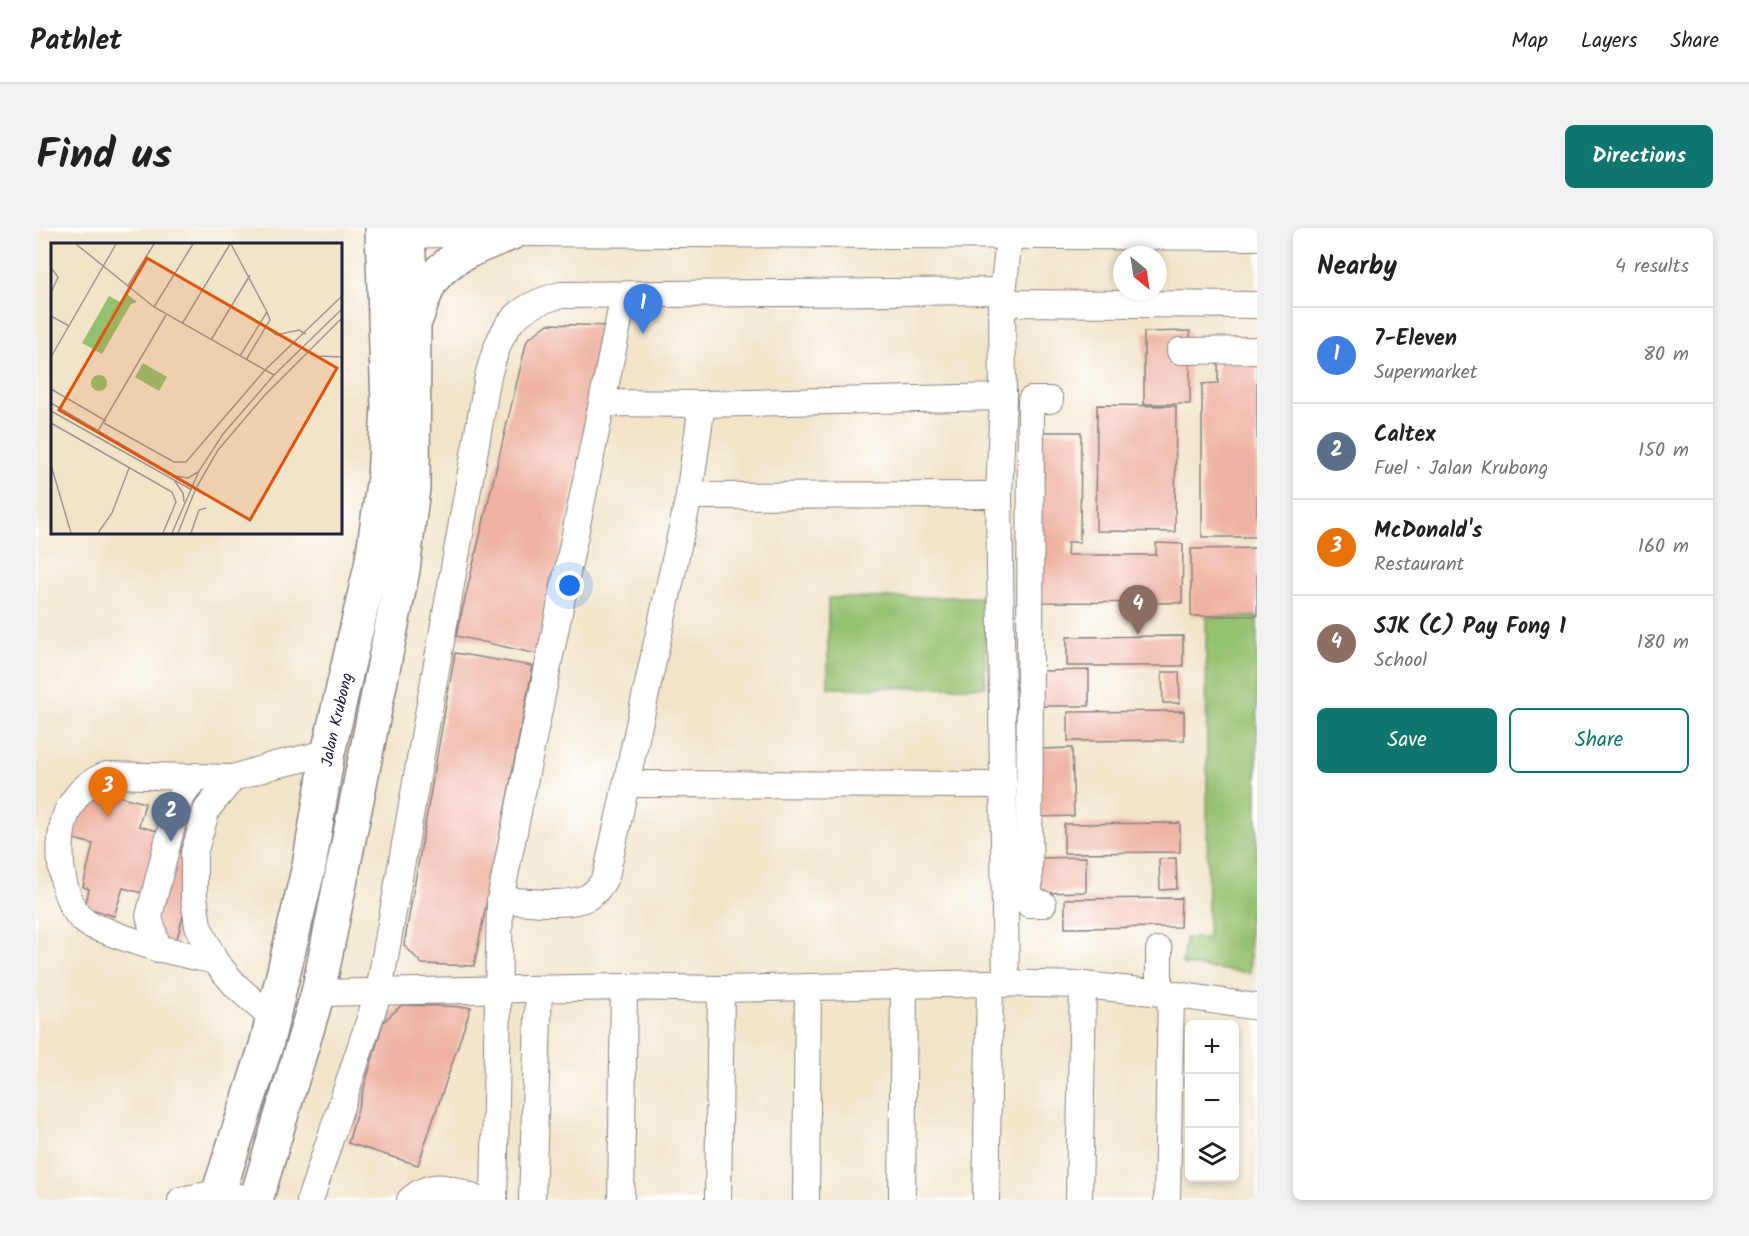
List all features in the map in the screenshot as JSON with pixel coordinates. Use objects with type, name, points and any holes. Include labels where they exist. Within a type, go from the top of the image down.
[{"type":"main road","points":[[256,1200],[318,993],[404,570],[413,488],[414,323],[395,231]]},
{"type":"main road","name":"Jalan Krubong","points":[[217,1196],[266,1046],[309,866],[328,753],[371,566],[384,477],[395,231]]},
{"type":"main road","points":[[414,323],[432,281],[451,261],[471,249],[512,233]]},
{"type":"street","points":[[395,231],[512,233],[1009,232],[1257,237]]},
{"type":"street","points":[[986,1200],[998,983],[1004,785],[999,495],[1003,397],[1002,297],[1009,232]]},
{"type":"street","points":[[310,1200],[379,992],[488,376],[504,330],[518,314],[540,300],[561,295],[1002,297],[1257,305]]},
{"type":"street","points":[[494,1200],[500,900],[624,295]]},
{"type":"street","points":[[1180,351],[1257,350]]},
{"type":"street","points":[[603,403],[702,404],[1003,397]]},
{"type":"street","points":[[1043,904],[1029,904],[1031,400],[1050,400]]},
{"type":"street","points":[[500,900],[577,901],[590,896],[600,887],[606,876],[689,496],[702,404]]},
{"type":"street","points":[[689,496],[999,495]]},
{"type":"street","points":[[215,961],[158,949],[86,923],[74,909],[67,894],[61,866],[60,839],[69,809],[87,783],[106,775],[233,778],[271,766],[328,753]]},
{"type":"street","points":[[158,949],[149,916],[178,802],[196,776]]},
{"type":"street","points":[[233,778],[207,809],[194,853],[194,897],[198,926],[215,961],[236,986],[272,1018]]},
{"type":"street","points":[[627,784],[1004,785]]},
{"type":"street","points":[[1160,950],[1165,993],[1167,1200]]},
{"type":"street","points":[[318,993],[624,987],[721,989],[998,983],[1083,986],[1165,993],[1257,1007]]},
{"type":"street","points":[[902,1200],[904,985]]},
{"type":"street","points":[[1079,1200],[1083,986]]},
{"type":"street","points":[[621,1200],[624,987]]},
{"type":"street","points":[[806,1200],[808,987]]},
{"type":"street","points":[[532,1200],[539,989]]},
{"type":"street","points":[[718,1200],[721,989]]},
{"type":"street","points":[[410,1200],[420,1191],[435,1186],[461,1192],[478,1200]]},
{"type":"street","points":[[181,1200],[217,1196],[256,1200]]},
{"type":"green space","points":[[985,597],[985,687],[828,688],[828,598]]},
{"type":"green space","points":[[1206,617],[1257,617],[1257,915],[1249,916],[1250,973],[1182,965],[1185,938],[1208,938]]},
{"type":"building","points":[[548,324],[609,326],[537,654],[456,636],[527,340]]},
{"type":"building","points":[[1190,331],[1190,404],[1144,404],[1144,332]]},
{"type":"building","points":[[1218,362],[1257,362],[1257,537],[1202,537],[1202,384],[1218,383]]},
{"type":"building","points":[[1097,405],[1176,406],[1175,532],[1096,531]]},
{"type":"building","points":[[1040,432],[1081,432],[1080,542],[1068,542],[1067,555],[1156,555],[1156,543],[1183,544],[1182,603],[1038,602]]},
{"type":"building","points":[[1257,548],[1257,616],[1191,616],[1191,549]]},
{"type":"building","points":[[1183,636],[1183,666],[1067,666],[1067,637]]},
{"type":"building","points":[[455,653],[533,666],[474,966],[422,964],[404,945]]},
{"type":"building","points":[[1089,670],[1089,706],[1042,706],[1041,671]]},
{"type":"building","points":[[1162,672],[1179,672],[1180,703],[1163,703]]},
{"type":"building","points":[[1184,711],[1184,740],[1068,741],[1068,712]]},
{"type":"building","points":[[1072,748],[1074,816],[1041,817],[1040,749]]},
{"type":"building","points":[[91,789],[145,803],[139,826],[174,836],[185,798],[213,804],[175,946],[145,939],[157,897],[123,888],[114,916],[85,907],[89,889],[83,887],[93,844],[70,838]]},
{"type":"building","points":[[1180,823],[1180,852],[1064,853],[1064,824]]},
{"type":"building","points":[[1086,857],[1086,892],[1039,893],[1038,858]]},
{"type":"building","points":[[1176,858],[1177,889],[1160,890],[1159,859]]},
{"type":"building","points":[[1181,898],[1180,927],[1065,928],[1065,899]]},
{"type":"building","points":[[402,1005],[471,1007],[418,1165],[348,1143],[383,1022]]},
{"type":"place","name":"7-Eleven","points":[[643,334]]},
{"type":"place","name":"SJK (C) Pay Fong 1","points":[[1138,635]]},
{"type":"place","name":"McDonald's","points":[[108,817]]},
{"type":"place","name":"Caltex","points":[[171,842]]}]
